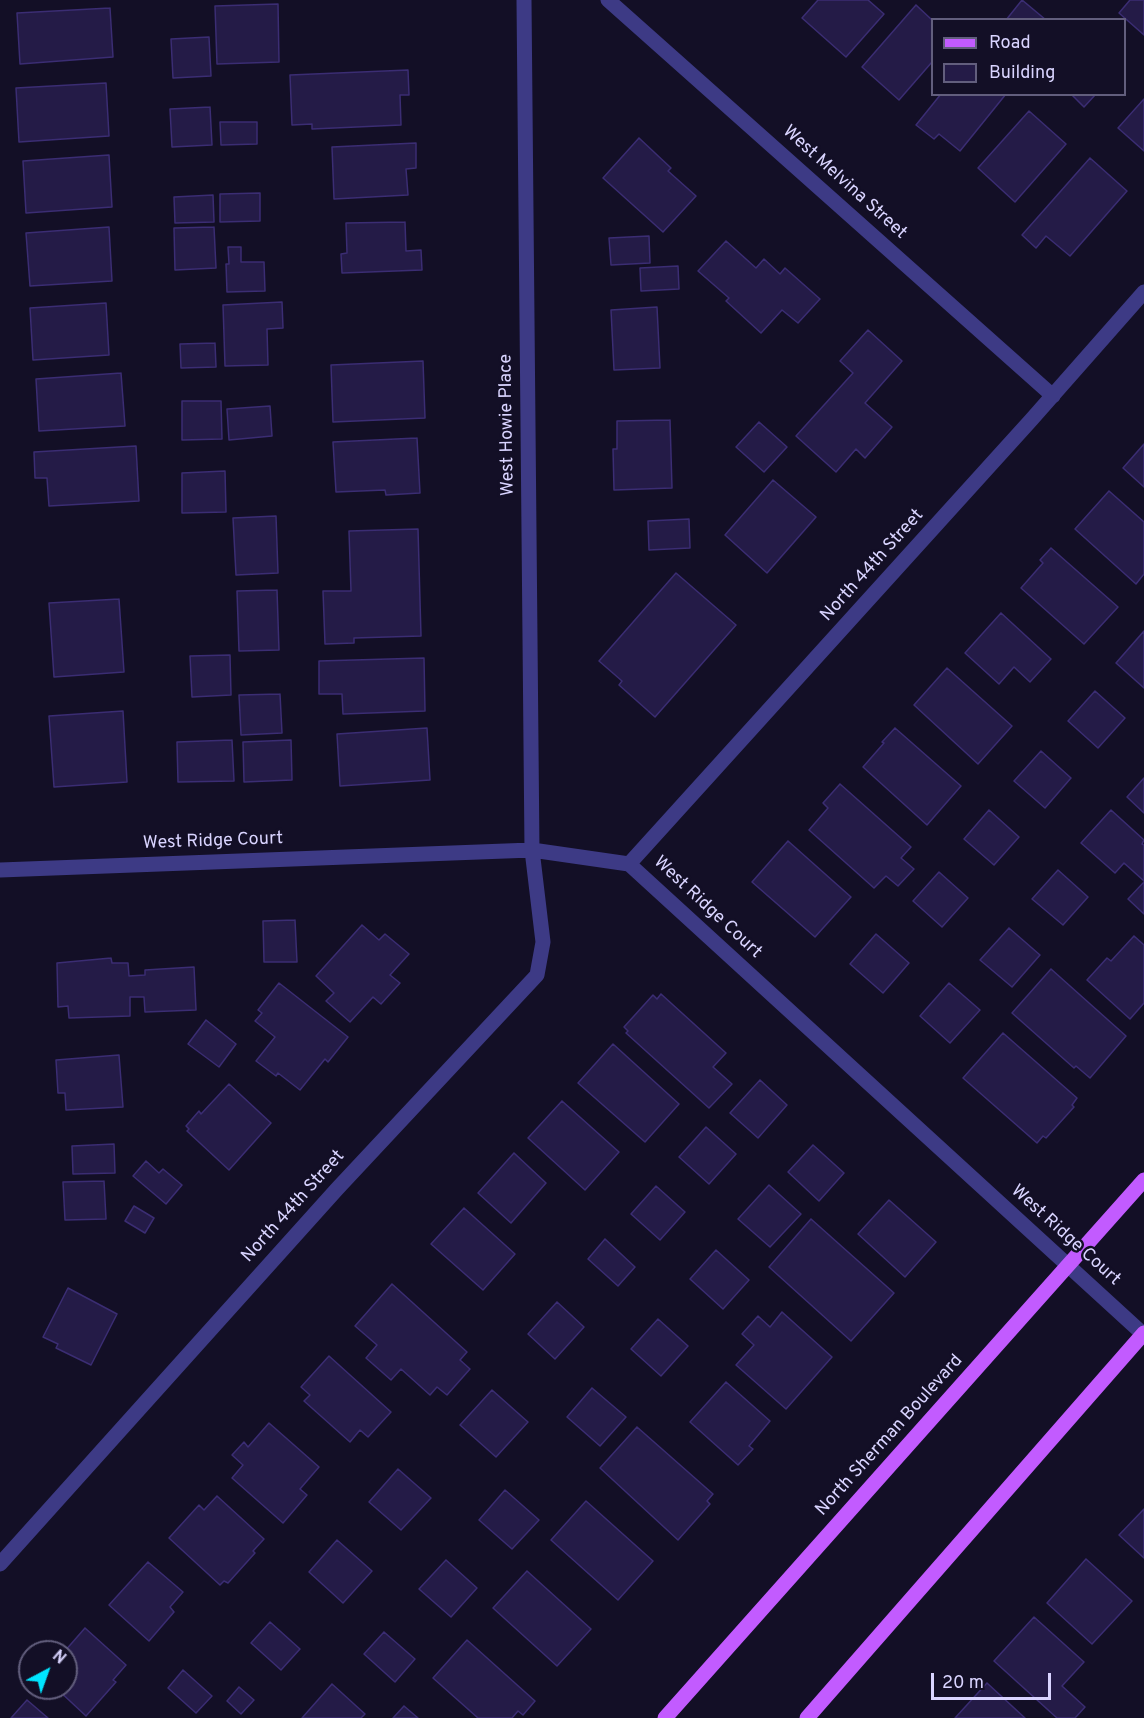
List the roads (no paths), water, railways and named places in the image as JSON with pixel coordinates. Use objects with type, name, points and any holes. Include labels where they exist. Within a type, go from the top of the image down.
[{"type":"main road","name":"North Sherman Boulevard","points":[[665,1718],[1144,1180]]},
{"type":"main road","points":[[807,1718],[1144,1334]]},
{"type":"street","name":"West Howie Place","points":[[524,0],[532,850]]},
{"type":"street","name":"West Melvina Street","points":[[608,0],[1053,396]]},
{"type":"street","name":"North 44th Street","points":[[629,864],[1053,396],[1144,292]]},
{"type":"street","name":"West Ridge Court","points":[[0,870],[532,850],[629,864],[1144,1334]]},
{"type":"street","name":"North 44th Street","points":[[0,1564],[336,1189],[537,975],[543,942],[532,850]]}]
